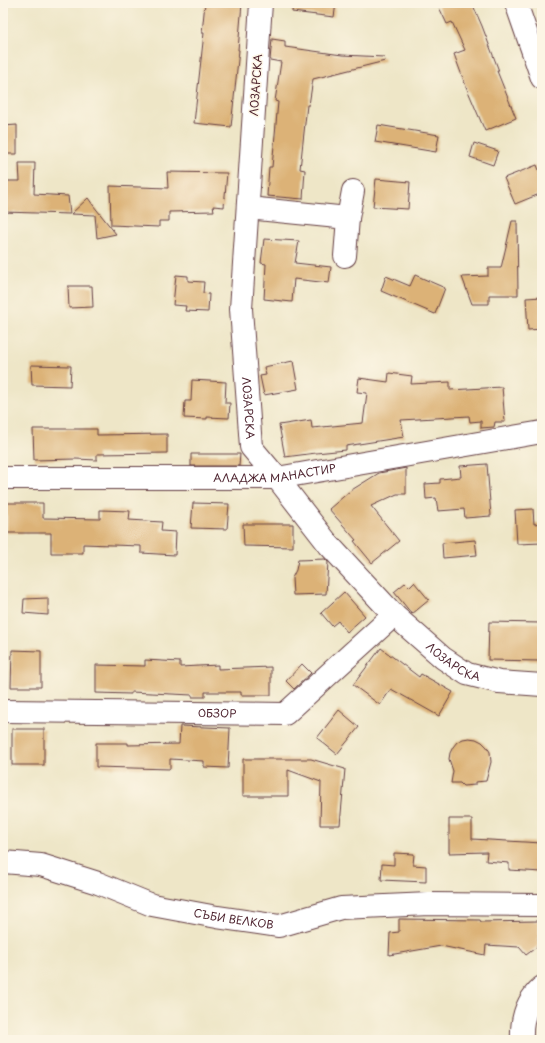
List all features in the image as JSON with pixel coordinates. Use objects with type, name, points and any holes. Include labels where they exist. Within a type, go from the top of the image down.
[{"type":"street","name":"ЛОЗАРСКА","points":[[261,3],[241,309],[251,447],[329,545],[394,615],[443,658],[467,674],[499,682],[542,685]]},
{"type":"street","points":[[516,3],[542,78]]},
{"type":"street","points":[[345,256],[348,218],[353,191]]},
{"type":"street","points":[[248,208],[348,218]]},
{"type":"street","name":"АЛАДЖА МАНАСТИР","points":[[3,478],[277,478],[542,432]]},
{"type":"street","name":"ОБЗОР","points":[[3,711],[285,714],[394,615]]},
{"type":"street","name":"СЪБИ ВЕЛКОВ","points":[[3,862],[41,865],[98,884],[152,905],[217,917],[279,926],[341,908],[429,904],[542,905]]},
{"type":"street","points":[[522,1040],[521,1028],[525,1012],[534,994],[542,987]]},
{"type":"building","points":[[205,3],[242,3],[231,127],[194,123],[204,33],[202,33]]},
{"type":"building","points":[[293,3],[336,3],[334,17],[292,12]]},
{"type":"building","points":[[437,3],[472,3],[516,118],[485,131],[454,54],[465,50],[452,22],[447,24]]},
{"type":"building","points":[[272,39],[285,41],[285,47],[342,55],[384,57],[385,61],[313,79],[309,105],[307,105],[300,169],[305,170],[303,199],[267,196],[269,167],[272,167],[278,102],[275,101],[281,62],[270,60]]},
{"type":"building","points":[[17,125],[17,154],[3,154],[3,126]]},
{"type":"building","points":[[378,125],[439,135],[436,152],[375,142]]},
{"type":"building","points":[[474,143],[498,151],[493,165],[470,157]]},
{"type":"building","points":[[19,163],[35,163],[34,194],[68,196],[70,214],[3,212],[3,181],[20,181]]},
{"type":"building","points":[[537,165],[542,178],[542,193],[515,204],[504,178]]},
{"type":"building","points":[[167,172],[227,173],[224,207],[213,206],[214,211],[169,212],[169,221],[159,221],[159,227],[111,225],[110,186],[168,188]]},
{"type":"building","points":[[376,179],[410,182],[408,209],[373,207]]},
{"type":"building","points":[[88,198],[116,234],[97,238],[95,215],[71,214]]},
{"type":"building","points":[[512,221],[517,221],[518,295],[489,295],[489,304],[472,304],[462,277],[488,276],[488,268],[501,268]]},
{"type":"building","points":[[264,239],[299,241],[295,263],[331,267],[329,283],[294,279],[292,302],[264,299],[266,264],[261,263]]},
{"type":"building","points":[[176,275],[188,276],[188,281],[204,282],[203,293],[209,294],[208,312],[185,311],[186,306],[173,305]]},
{"type":"building","points":[[415,275],[445,288],[435,314],[381,291],[386,276],[410,286]]},
{"type":"building","points":[[68,286],[92,286],[93,307],[69,308]]},
{"type":"building","points":[[542,297],[542,329],[528,330],[526,298]]},
{"type":"building","points":[[293,361],[298,389],[264,395],[260,376],[266,375],[264,367]]},
{"type":"building","points":[[31,365],[71,366],[70,386],[32,385]]},
{"type":"building","points":[[389,373],[412,376],[411,384],[450,382],[450,390],[502,387],[505,422],[495,422],[494,427],[481,428],[481,421],[470,422],[469,416],[401,420],[404,437],[346,446],[346,450],[285,457],[279,425],[311,420],[312,428],[363,423],[367,393],[357,392],[359,378],[388,382]]},
{"type":"building","points":[[192,380],[226,382],[225,403],[230,403],[229,418],[184,418],[185,401],[191,401]]},
{"type":"building","points":[[33,429],[97,429],[97,435],[167,434],[167,453],[97,454],[97,460],[34,460]]},
{"type":"building","points":[[191,454],[240,454],[239,466],[191,466]]},
{"type":"building","points":[[487,464],[491,516],[465,518],[464,509],[438,511],[436,498],[426,499],[425,484],[440,483],[440,479],[461,477],[460,466]]},
{"type":"building","points":[[406,468],[406,494],[397,494],[371,506],[399,541],[372,563],[354,541],[356,540],[329,509],[350,491],[379,473]]},
{"type":"building","points":[[7,503],[43,503],[43,518],[100,519],[100,510],[130,511],[129,520],[162,522],[161,531],[176,532],[175,555],[141,553],[141,546],[83,544],[83,553],[51,553],[51,533],[7,533]]},
{"type":"building","points":[[193,503],[229,504],[227,529],[191,528]]},
{"type":"building","points":[[533,509],[534,524],[542,523],[542,543],[517,544],[515,510]]},
{"type":"building","points":[[243,524],[293,524],[293,547],[244,546]]},
{"type":"building","points":[[475,540],[477,555],[443,558],[442,543]]},
{"type":"building","points":[[325,559],[328,562],[326,594],[293,595],[292,578],[296,570],[298,560]]},
{"type":"building","points":[[414,582],[429,600],[412,614],[394,592],[405,583],[409,587]]},
{"type":"building","points":[[344,592],[365,616],[347,632],[338,621],[332,626],[321,613]]},
{"type":"building","points":[[48,598],[48,615],[23,613],[24,599]]},
{"type":"building","points":[[489,622],[541,623],[540,661],[488,660]]},
{"type":"building","points":[[381,648],[419,677],[421,674],[453,692],[439,716],[391,689],[380,705],[353,685]]},
{"type":"building","points":[[12,650],[41,651],[41,687],[11,687]]},
{"type":"building","points":[[145,660],[180,662],[180,667],[218,665],[218,669],[271,667],[271,695],[241,695],[241,692],[205,692],[205,697],[192,697],[192,695],[131,692],[131,694],[96,693],[96,665],[145,666]]},
{"type":"building","points":[[302,664],[311,673],[294,689],[286,681]]},
{"type":"building","points":[[339,710],[359,727],[337,754],[317,738]]},
{"type":"building","points":[[180,726],[230,728],[228,768],[204,767],[204,761],[170,759],[170,769],[96,767],[96,743],[128,743],[128,745],[179,744]]},
{"type":"building","points":[[12,729],[44,729],[44,765],[12,765]]},
{"type":"building","points":[[469,738],[482,742],[490,752],[491,762],[486,781],[475,782],[475,785],[463,786],[460,783],[451,783],[453,771],[449,759],[450,753],[457,742]]},
{"type":"building","points":[[243,759],[311,759],[345,769],[340,825],[320,825],[321,782],[288,770],[288,796],[243,796]]},
{"type":"building","points":[[449,819],[472,819],[472,839],[542,843],[542,872],[509,870],[509,863],[486,861],[487,852],[449,853]]},
{"type":"building","points":[[394,853],[414,854],[413,865],[426,866],[426,882],[381,880],[382,864],[394,865]]},
{"type":"building","points":[[399,919],[480,920],[481,922],[539,921],[538,946],[526,955],[519,947],[486,945],[485,955],[441,946],[389,955],[390,933],[399,932]]}]
